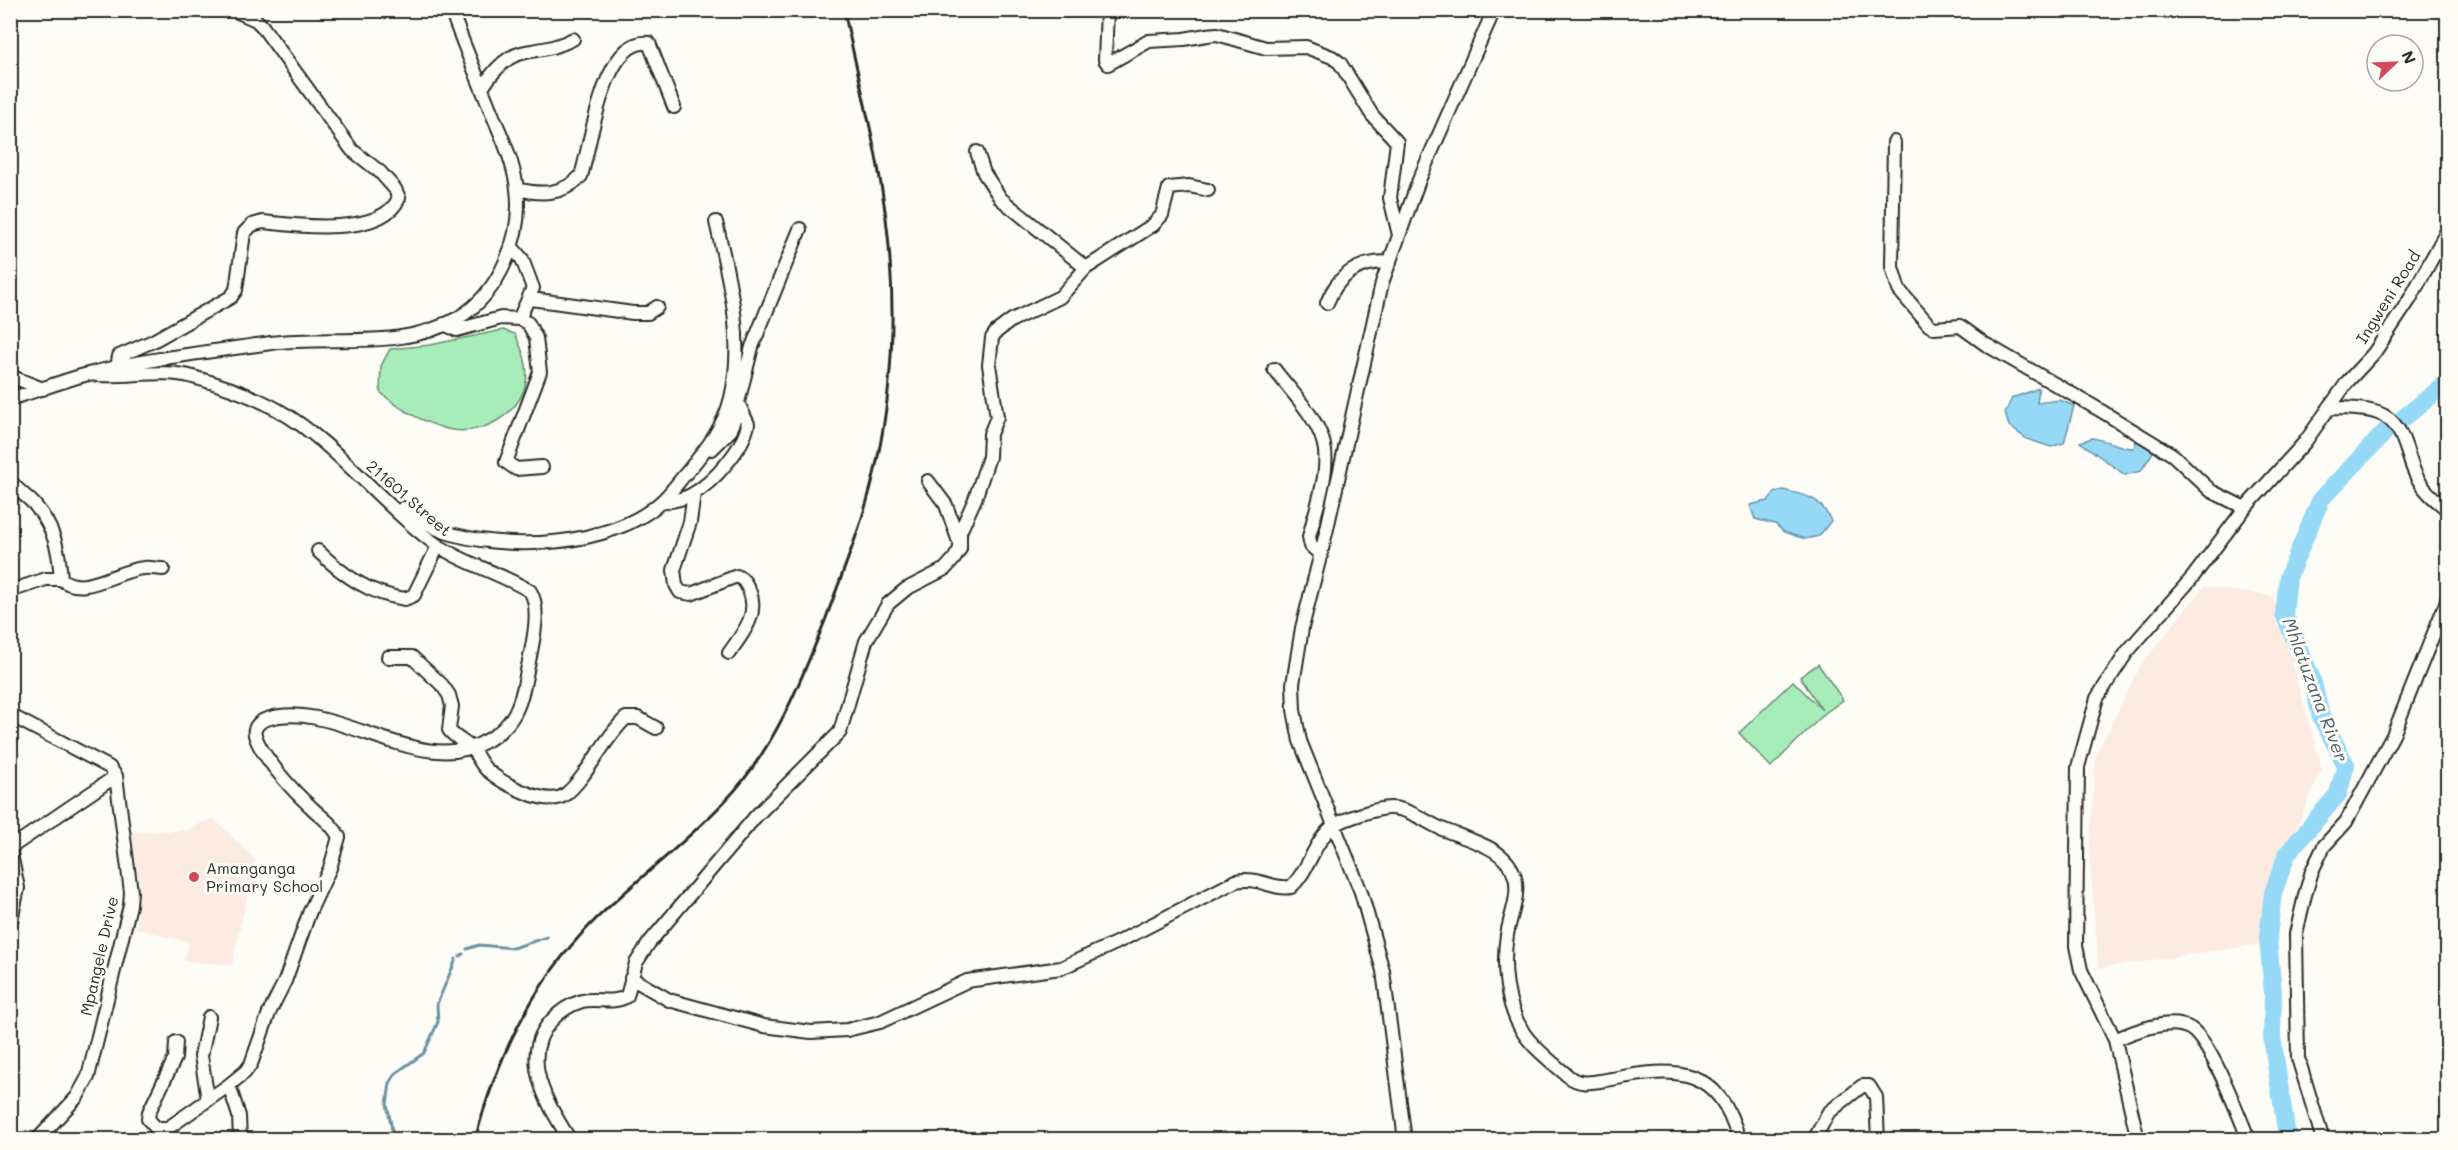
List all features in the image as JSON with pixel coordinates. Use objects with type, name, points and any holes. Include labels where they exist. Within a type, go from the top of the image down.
[{"type":"street","points":[[117,368],[119,356],[162,336],[231,297],[236,290],[244,233],[252,225],[263,222],[332,228],[382,215],[396,205],[399,198],[395,189],[380,172],[352,150],[262,26],[256,20],[233,10]]},
{"type":"street","points":[[10,399],[89,374],[117,368],[274,343],[323,339],[404,338],[444,324],[475,305],[494,283],[511,246],[518,213],[518,189],[513,167],[451,10]]},
{"type":"street","points":[[1107,10],[1106,60],[1108,64],[1149,41],[1217,34],[1266,48],[1306,48],[1332,57],[1349,75],[1372,115],[1397,142],[1390,198],[1399,235]]},
{"type":"street","points":[[1405,1140],[1383,971],[1361,892],[1300,741],[1294,710],[1296,659],[1382,283],[1419,180],[1494,10]]},
{"type":"street","points":[[482,88],[493,71],[517,52],[560,44],[573,39]]},
{"type":"street","points":[[518,189],[547,193],[573,185],[581,176],[603,86],[615,63],[632,47],[649,43],[674,107]]},
{"type":"street","points":[[1894,142],[1892,267],[1899,290],[1929,325],[1934,328],[1960,326],[1985,344],[2173,455],[2211,491],[2245,508]]},
{"type":"street","points":[[977,152],[984,173],[1001,198],[1086,267]]},
{"type":"street","points":[[570,1140],[540,1085],[535,1062],[544,1029],[567,1007],[584,1000],[621,1000],[629,992],[636,963],[649,943],[756,816],[840,732],[866,641],[888,604],[906,589],[945,569],[960,549],[960,532],[989,457],[990,434],[997,417],[989,365],[992,338],[996,332],[1012,320],[1060,297],[1086,267],[1153,225],[1162,215],[1170,188],[1189,186],[1208,190]]},
{"type":"street","points":[[660,503],[701,456],[724,422],[737,359],[736,316],[716,222]]},
{"type":"street","name":"Ingweni Road","points":[[2138,1140],[2115,1040],[2081,970],[2076,946],[2078,767],[2092,713],[2108,680],[2214,550],[2245,508],[2273,481],[2331,408],[2348,381],[2374,353],[2410,299],[2448,229]]},
{"type":"street","points":[[701,456],[726,437],[739,405],[752,347],[800,230]]},
{"type":"street","points":[[511,246],[529,272],[533,288],[531,299],[519,319]]},
{"type":"street","points":[[1327,303],[1333,287],[1339,280],[1369,261],[1390,262]]},
{"type":"street","points":[[531,299],[633,313],[648,313],[657,307]]},
{"type":"street","points":[[444,324],[457,330],[501,318],[519,319],[528,323],[536,338],[540,372],[506,462],[516,469],[542,467]]},
{"type":"street","points":[[1274,369],[1311,419],[1325,449],[1324,472],[1309,537],[1311,546],[1321,555]]},
{"type":"street","name":"211601 Street","points":[[89,374],[111,377],[166,374],[190,376],[242,393],[278,410],[303,426],[438,546],[522,586],[530,591],[536,604],[532,645],[516,713],[507,727],[472,748],[448,750],[408,746],[315,718],[282,715],[257,725],[255,734],[260,745],[280,773],[339,837],[330,868],[310,911],[285,981],[269,1013],[250,1064],[245,1072],[229,1085]]},
{"type":"street","points":[[10,376],[43,389]]},
{"type":"street","points":[[390,504],[444,531],[530,544],[588,537],[611,530],[660,503],[694,493],[719,471],[745,439],[747,418],[739,405]]},
{"type":"street","points":[[2331,408],[2372,411],[2392,421],[2405,440],[2417,478],[2425,490],[2448,510]]},
{"type":"street","points":[[10,480],[20,494],[33,502],[53,535],[59,550],[61,579]]},
{"type":"street","points":[[928,481],[950,513],[960,549]]},
{"type":"street","points":[[694,493],[690,522],[674,570],[676,585],[680,592],[691,594],[737,576],[746,584],[753,603],[752,617],[729,653]]},
{"type":"street","points":[[318,551],[339,571],[362,586],[405,599],[414,595],[438,546]]},
{"type":"street","points":[[10,591],[46,579],[61,579],[70,584],[96,583],[143,568],[163,569]]},
{"type":"street","points":[[2324,1140],[2311,1106],[2298,1058],[2296,934],[2312,871],[2324,846],[2346,822],[2393,735],[2432,630],[2448,598]]},
{"type":"street","points":[[388,657],[412,657],[442,685],[452,706],[449,730],[472,748],[485,768],[508,785],[549,799],[557,799],[571,789],[599,749],[626,718],[638,718],[656,728]]},
{"type":"street","points":[[10,716],[109,767],[116,776],[10,848],[18,888],[10,925]]},
{"type":"street","name":"Mpangele Drive","points":[[37,1140],[77,1097],[88,1077],[130,905],[131,892],[116,776]]},
{"type":"street","points":[[631,978],[669,1000],[764,1026],[811,1032],[847,1030],[880,1022],[967,981],[986,976],[1044,972],[1061,968],[1118,942],[1236,881],[1256,879],[1282,888],[1292,887],[1310,855],[1333,826],[1377,810],[1394,808],[1475,840],[1503,858],[1512,869],[1516,892],[1507,936],[1506,983],[1516,1018],[1530,1041],[1567,1075],[1582,1082],[1659,1070],[1691,1075],[1709,1085],[1718,1096],[1739,1140]]},
{"type":"street","points":[[208,1100],[201,1056],[209,1017]]},
{"type":"street","points":[[2115,1040],[2142,1028],[2182,1026],[2193,1030],[2217,1069],[2249,1140]]},
{"type":"street","points":[[176,1042],[175,1058],[149,1112],[151,1124],[161,1129],[168,1128],[229,1085],[239,1116],[240,1140]]},
{"type":"street","points":[[1814,1140],[1828,1113],[1862,1086],[1869,1086],[1876,1097],[1878,1140]]},
{"type":"shaded area","points":[[2204,587],[2273,596],[2322,769],[2277,872],[2261,944],[2099,968],[2089,852],[2096,755],[2141,665]]},
{"type":"shaded area","name":"Amanganga Primary School","points":[[213,818],[255,860],[232,965],[184,961],[189,943],[136,928],[140,894],[132,833],[187,830]]},
{"type":"green space","points":[[503,330],[515,334],[524,357],[527,376],[516,405],[496,421],[472,430],[447,429],[411,414],[380,392],[381,366],[390,349],[430,345]]},
{"type":"green space","points":[[1818,664],[1843,700],[1825,713],[1771,767],[1739,733],[1793,681],[1822,710],[1800,677]]},
{"type":"water","points":[[2039,388],[2037,403],[2060,400],[2074,406],[2064,443],[2051,447],[2027,439],[2009,426],[2005,413],[2012,398]]},
{"type":"water","points":[[2092,438],[2134,448],[2137,439],[2147,442],[2153,452],[2141,471],[2125,475],[2080,442]]},
{"type":"water","points":[[1783,490],[1807,496],[1823,507],[1831,521],[1819,536],[1805,539],[1784,532],[1775,524],[1755,519],[1750,505],[1768,501],[1774,493]]},
{"type":"waterway","name":"Mhlatuzana River","points":[[2401,420],[2448,382]]},
{"type":"waterway","name":"Mhlatuzana River","points":[[2291,1140],[2286,1130],[2272,1037],[2273,993],[2268,938],[2273,893],[2287,854],[2338,794],[2346,765],[2321,717],[2312,679],[2284,614],[2288,577],[2321,499],[2387,430]]},
{"type":"waterway","points":[[467,949],[479,945],[513,948],[547,937]]},
{"type":"waterway","points":[[389,1140],[392,1130],[387,1104],[390,1083],[396,1073],[424,1053],[438,1022],[437,1004],[456,959]]},
{"type":"railway","points":[[475,1140],[506,1052],[519,1024],[551,971],[591,924],[726,800],[743,780],[772,737],[807,666],[861,521],[877,461],[886,411],[892,336],[891,285],[887,229],[878,166],[844,10]]},
{"type":"place","name":"Amanganga Primary School","points":[[194,877]]}]
